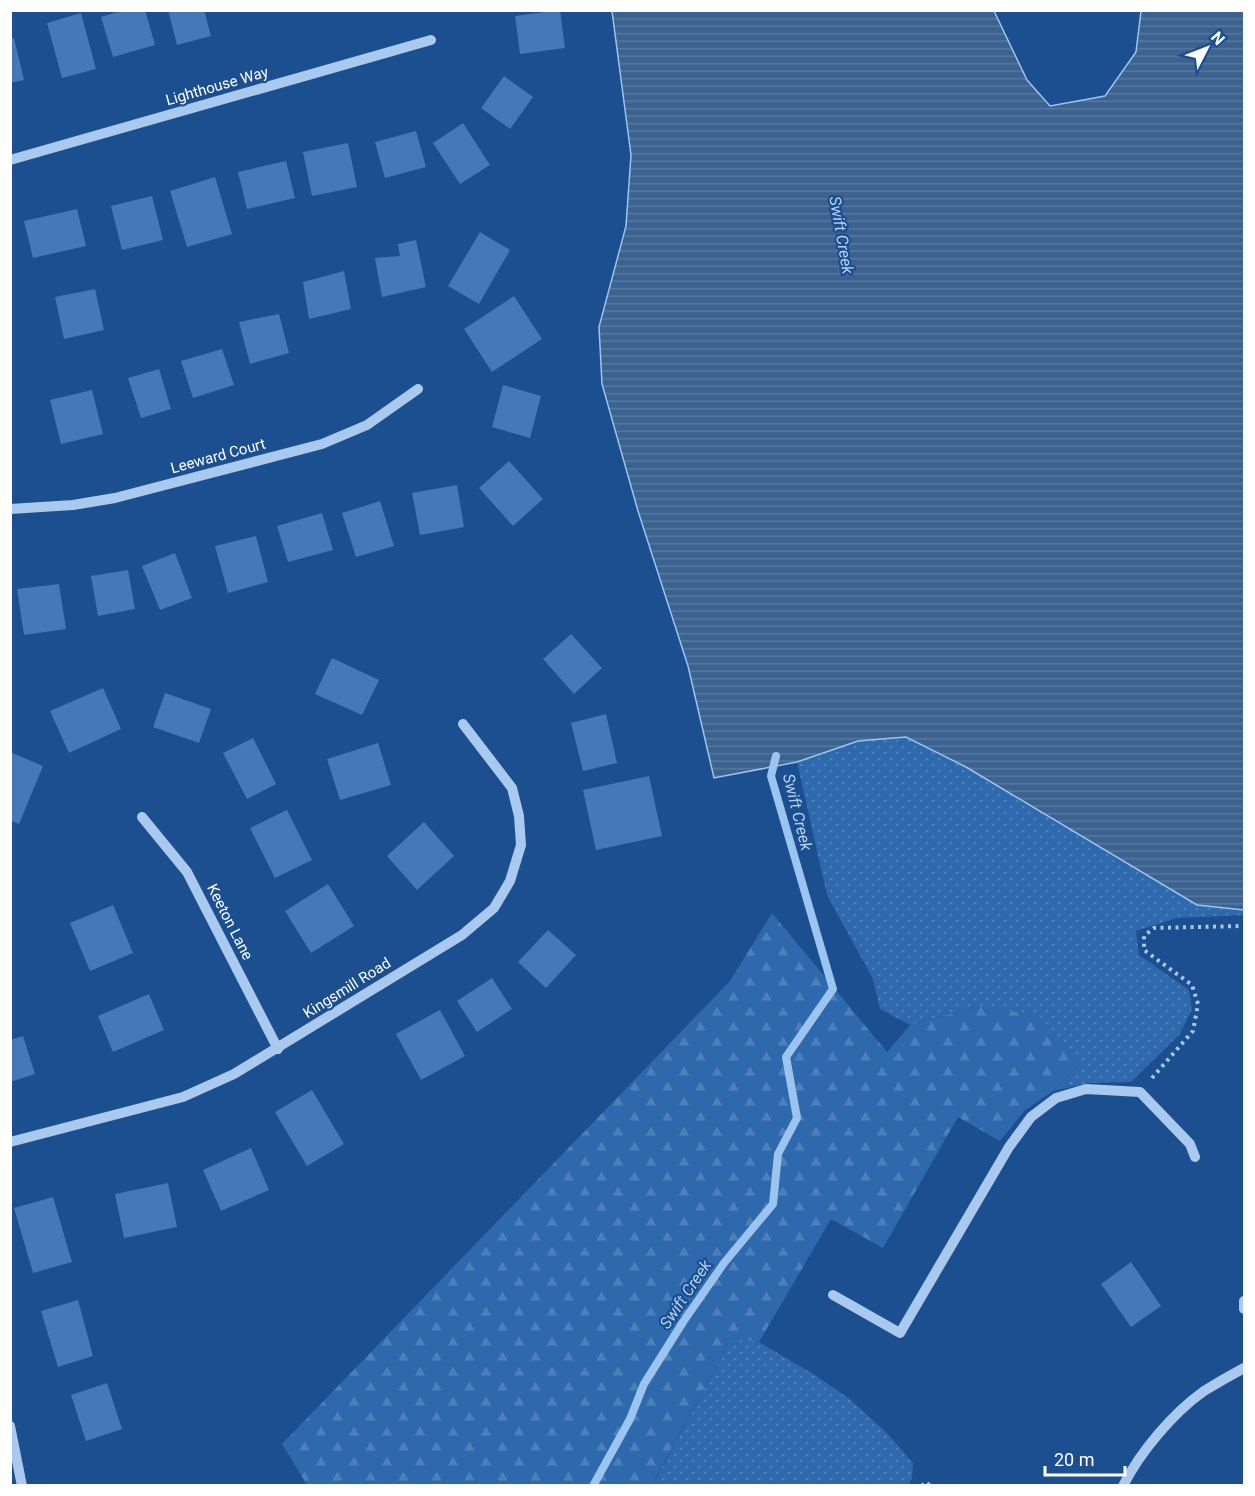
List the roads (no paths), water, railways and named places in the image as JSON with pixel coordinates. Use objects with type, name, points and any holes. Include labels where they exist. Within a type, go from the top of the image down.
[{"type":"street","name":"Lighthouse Way","points":[[10,160],[431,40]]},
{"type":"street","name":"Leeward Court","points":[[10,509],[74,505],[115,498],[322,444],[367,425],[418,388]]},
{"type":"street","name":"Kingsmill Road","points":[[10,1142],[183,1097],[234,1074],[462,935],[494,908],[510,881],[521,845],[519,816],[512,788],[463,724]]},
{"type":"street","name":"Keeton Lane","points":[[142,817],[187,872],[278,1049]]},
{"type":"street","points":[[833,1295],[900,1333],[1010,1146],[1031,1117],[1056,1098],[1086,1089],[1140,1092],[1191,1144],[1195,1157]]},
{"type":"street","points":[[1245,1301],[1245,1309]]},
{"type":"street","points":[[1122,1485],[1150,1444],[1174,1419],[1203,1392],[1245,1368]]},
{"type":"street","points":[[10,1426],[22,1485]]},
{"type":"water","points":[[612,11],[994,11],[1027,80],[1050,106],[1105,96],[1136,52],[1141,11],[1244,11],[1244,910],[1197,905],[966,767],[906,737],[858,741],[797,762],[714,778],[688,666],[638,511],[602,384],[599,327],[626,226],[631,155]]},
{"type":"waterway","name":"Swift Creek","points":[[593,1486],[630,1419],[644,1384],[683,1322],[724,1263],[773,1204],[778,1154],[797,1118],[786,1057],[833,989],[771,776],[776,756]]}]
